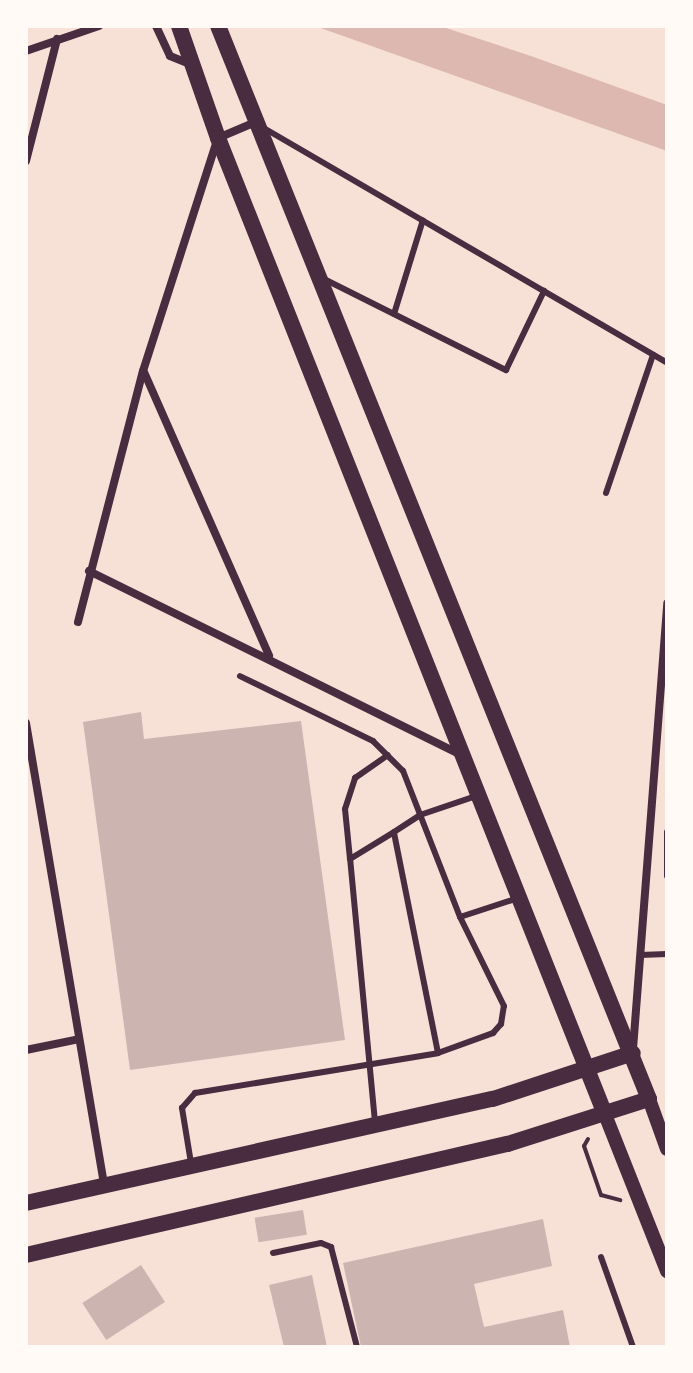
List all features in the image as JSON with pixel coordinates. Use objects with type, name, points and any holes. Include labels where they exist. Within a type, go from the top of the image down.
[{"type":"main road","points":[[179,26],[218,138],[482,794],[606,1117]]},
{"type":"main road","points":[[26,1255],[606,1117],[649,1099],[633,1053],[254,123],[218,26]]},
{"type":"main road","points":[[26,1203],[375,1126],[589,1071],[633,1053]]},
{"type":"street","points":[[26,51],[80,28],[99,26]]},
{"type":"street","points":[[156,26],[170,56],[193,65]]},
{"type":"street","points":[[26,161],[57,39]]},
{"type":"street","points":[[78,622],[143,371],[218,138],[254,123]]},
{"type":"street","points":[[143,371],[270,656]]},
{"type":"street","points":[[89,571],[270,656],[467,758]]},
{"type":"street","points":[[633,1053],[667,603]]},
{"type":"street","points":[[26,723],[104,1185]]},
{"type":"street","points":[[26,1050],[79,1039]]},
{"type":"street","points":[[649,1099],[667,1149]]},
{"type":"street","points":[[606,1117],[667,1271]]},
{"type":"lane","points":[[254,123],[667,363]]},
{"type":"lane","points":[[394,314],[423,220]]},
{"type":"lane","points":[[315,274],[506,370],[544,291]]},
{"type":"lane","points":[[606,493],[653,355]]},
{"type":"lane","points":[[192,1167],[182,1108],[195,1093],[438,1053],[479,1041],[501,1024],[500,991],[460,917],[403,771],[373,741],[240,676]]},
{"type":"lane","points":[[375,1126],[345,809],[355,778],[388,755]]},
{"type":"lane","points":[[350,859],[420,815],[482,794]]},
{"type":"lane","points":[[394,832],[438,1053]]},
{"type":"lane","points":[[649,835],[667,832],[667,876]]},
{"type":"lane","points":[[460,917],[521,896]]},
{"type":"lane","points":[[640,955],[667,954]]},
{"type":"lane","points":[[273,1253],[321,1243],[331,1247],[357,1347]]},
{"type":"lane","points":[[601,1257],[633,1347]]},
{"type":"shaded area","points":[[315,26],[440,26],[531,56],[667,105],[667,151]]},
{"type":"building","points":[[141,712],[144,739],[301,721],[345,1040],[130,1070],[83,722]]},
{"type":"building","points":[[303,1210],[307,1235],[259,1242],[255,1218]]},
{"type":"building","points":[[543,1219],[552,1266],[474,1284],[484,1327],[563,1310],[570,1347],[361,1347],[343,1263]]},
{"type":"building","points":[[141,1265],[165,1302],[106,1340],[82,1303]]},
{"type":"building","points":[[312,1275],[327,1347],[284,1347],[269,1285]]}]
